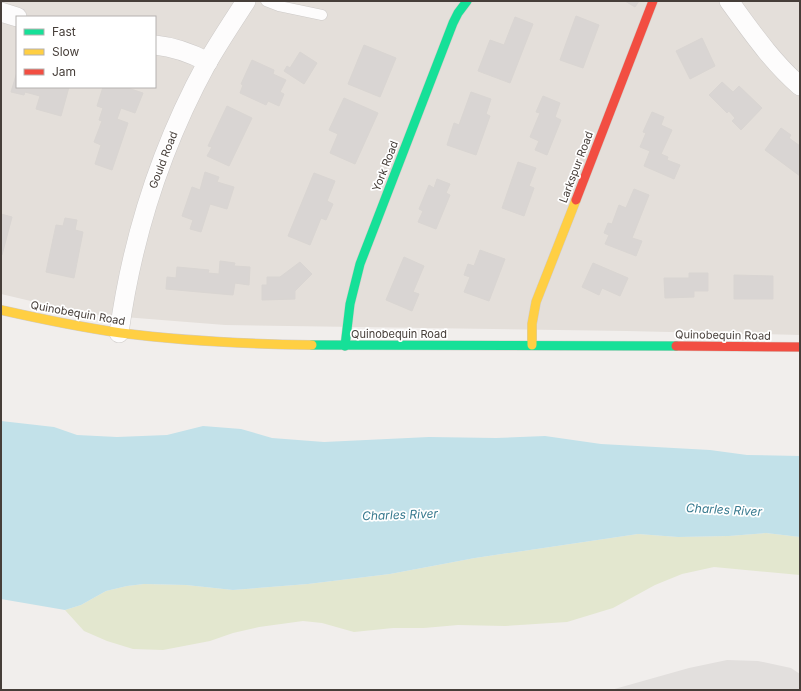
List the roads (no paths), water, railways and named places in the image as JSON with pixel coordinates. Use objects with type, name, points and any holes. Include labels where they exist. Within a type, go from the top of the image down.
[{"type":"main road","name":"York Road","points":[[345,346],[350,299],[360,264],[453,23],[467,1]]},
{"type":"main road","name":"Larkspur Road","points":[[532,345],[532,324],[536,302],[653,1]]},
{"type":"main road","name":"Quinobequin Road","points":[[1,310],[53,322],[119,333],[213,342],[270,345],[800,347]]},
{"type":"street","name":"Gould Road","points":[[119,333],[123,306],[139,235],[154,182],[174,132],[208,62],[246,1]]},
{"type":"street","points":[[729,1],[766,51],[800,86]]},
{"type":"street","points":[[1,12],[16,18]]},
{"type":"street","points":[[156,45],[184,51],[208,62]]},
{"type":"lane","points":[[266,1],[279,6],[322,15]]},
{"type":"water","name":"Charles River","points":[[1,421],[54,427],[77,435],[117,437],[167,435],[203,426],[241,429],[272,438],[324,442],[429,437],[496,438],[545,436],[601,444],[710,450],[747,455],[800,456],[800,537],[766,533],[729,536],[678,537],[638,534],[475,558],[390,574],[308,584],[233,590],[186,585],[144,584],[127,586],[106,591],[81,605],[65,610],[1,599]]}]
